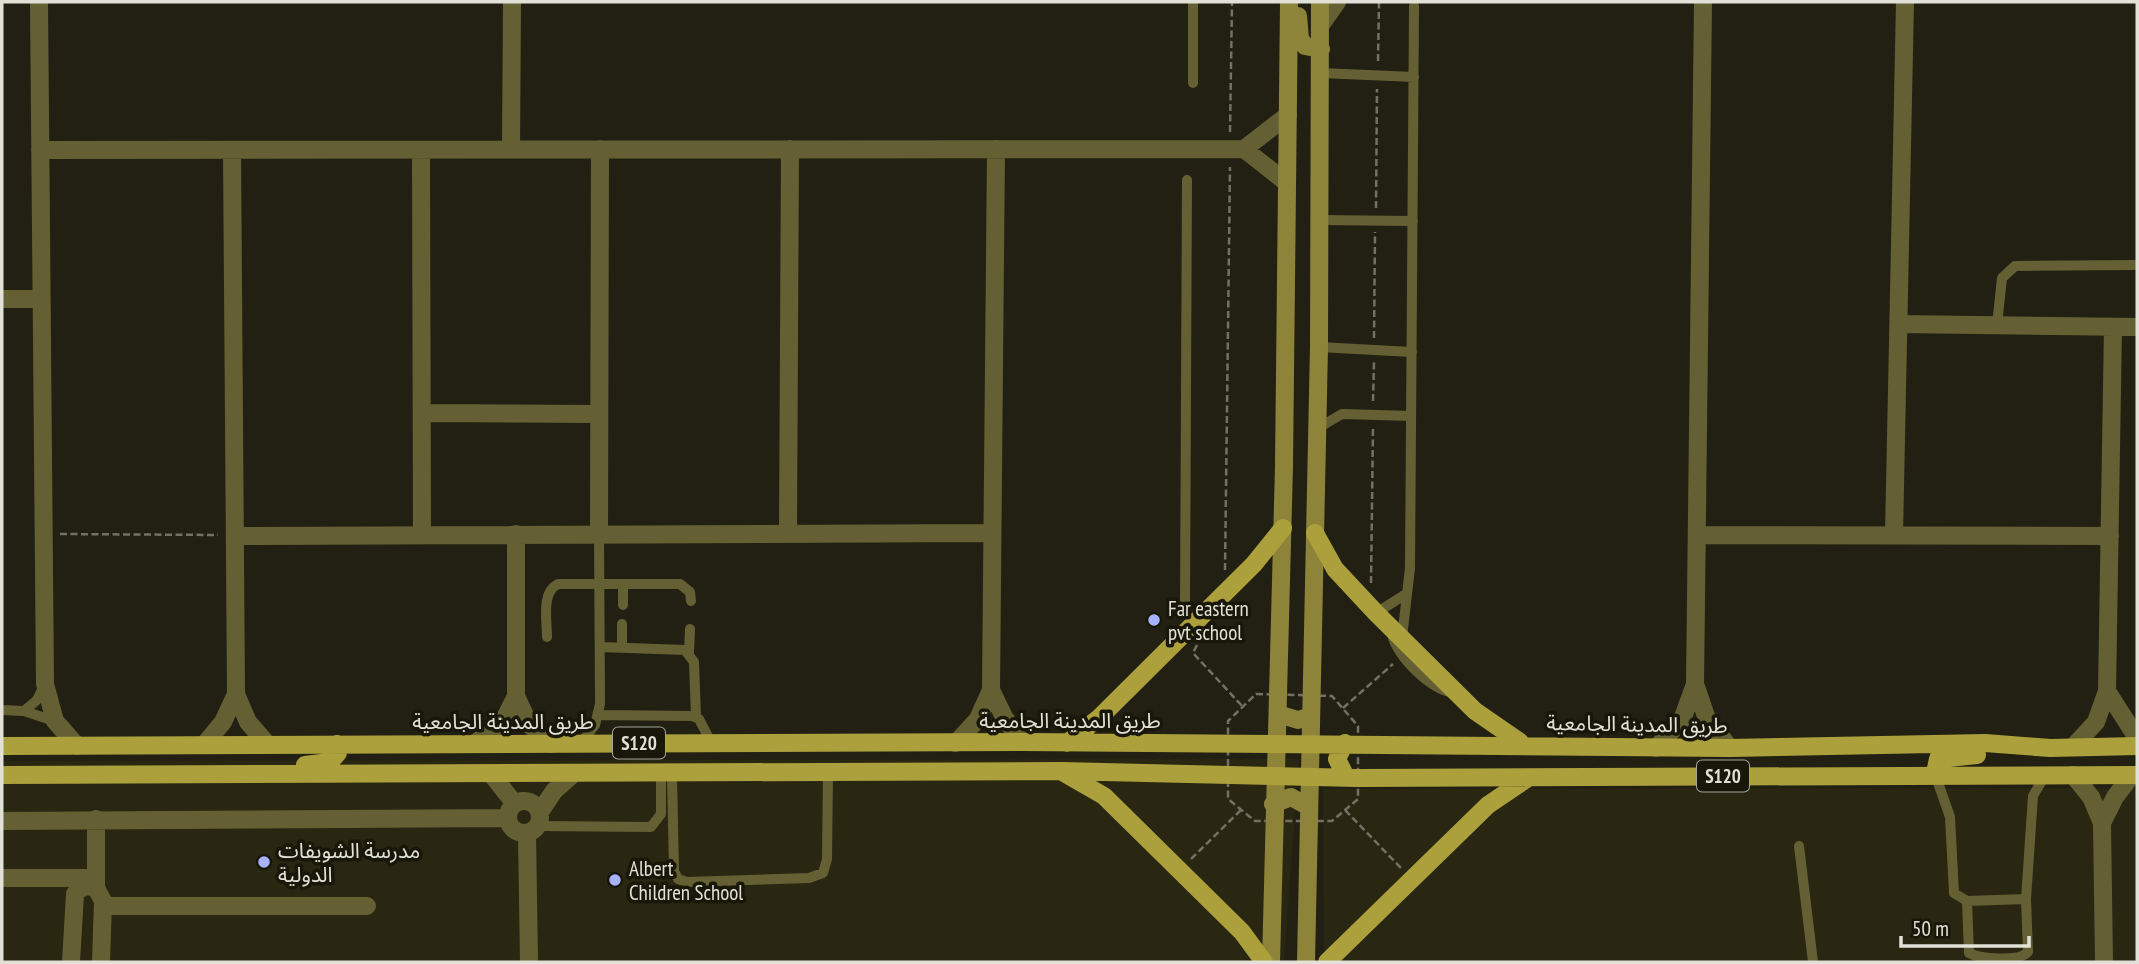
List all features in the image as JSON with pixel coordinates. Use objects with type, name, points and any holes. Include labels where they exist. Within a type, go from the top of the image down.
[{"type":"main road","points":[[1271,962],[1273,804],[1283,528],[1289,2]]},
{"type":"main road","points":[[1296,2],[1300,39],[1305,46],[1321,49]]},
{"type":"main road","points":[[1306,962],[1319,347],[1320,2]]},
{"type":"main road","points":[[1067,743],[1100,717],[1185,633],[1259,559],[1283,528]]},
{"type":"main road","points":[[1315,533],[1335,569],[1399,641],[1490,724],[1526,745]]},
{"type":"main road","points":[[1278,713],[1298,720],[1311,716]]},
{"type":"main road","name":"طريق المدينة الجامعية","points":[[2,746],[1311,742],[1656,748],[1985,743],[2050,748],[2137,746]]},
{"type":"main road","points":[[1242,774],[1250,757],[1247,743]]},
{"type":"main road","points":[[1345,743],[1337,759],[1346,777]]},
{"type":"main road","points":[[271,775],[290,767],[330,762],[338,753],[337,744]]},
{"type":"main road","points":[[1935,774],[1935,763],[1943,757],[2022,753],[2050,748]]},
{"type":"main road","points":[[1061,771],[1097,790],[1242,932],[1264,962]]},
{"type":"main road","name":"S120","points":[[2,775],[667,775],[1061,771],[1528,778],[2134,775]]},
{"type":"main road","points":[[1327,962],[1494,799],[1528,778]]},
{"type":"main road","points":[[1273,804],[1291,797],[1309,807]]},
{"type":"street","points":[[39,2],[45,684],[55,721],[76,746]]},
{"type":"street","points":[[511,149],[512,2]]},
{"type":"street","points":[[1320,26],[1337,2]]},
{"type":"street","points":[[1656,748],[1682,720],[1695,684],[1703,2]]},
{"type":"street","points":[[1894,535],[1905,2]]},
{"type":"street","points":[[40,150],[1237,148],[1287,115]]},
{"type":"street","points":[[1237,148],[1287,183]]},
{"type":"street","points":[[421,149],[422,535]]},
{"type":"street","points":[[599,534],[600,149]]},
{"type":"street","points":[[788,534],[790,149]]},
{"type":"street","points":[[956,743],[978,719],[991,690],[996,149]]},
{"type":"street","points":[[232,150],[236,694],[248,722],[268,745]]},
{"type":"street","points":[[2,299],[41,299]]},
{"type":"street","points":[[1899,324],[2137,327]]},
{"type":"street","points":[[2073,747],[2096,722],[2107,691],[2113,327]]},
{"type":"street","points":[[422,413],[599,414]]},
{"type":"street","points":[[234,536],[992,533]]},
{"type":"street","points":[[516,534],[516,696],[528,724],[551,744]]},
{"type":"street","points":[[1698,535],[2110,536]]},
{"type":"street","points":[[1695,684],[1707,719],[1730,748]]},
{"type":"street","points":[[991,690],[1004,718],[1022,742]]},
{"type":"street","points":[[2107,691],[2137,738]]},
{"type":"street","points":[[204,745],[223,722],[236,694]]},
{"type":"street","points":[[475,743],[502,724],[516,696]]},
{"type":"street","points":[[492,775],[511,811],[514,831],[535,824],[554,791],[572,775]]},
{"type":"street","points":[[2073,775],[2091,797],[2102,823],[2104,962]]},
{"type":"street","points":[[2102,823],[2115,797],[2134,775]]},
{"type":"street","points":[[2,821],[511,811],[529,802],[535,824],[529,962]]},
{"type":"street","points":[[96,819],[96,883],[103,906],[101,962]]},
{"type":"street","points":[[2,878],[96,883]]},
{"type":"street","points":[[71,962],[75,894],[80,888],[96,883]]},
{"type":"street","points":[[103,906],[367,906]]},
{"type":"lane","points":[[1193,2],[1193,83]]},
{"type":"lane","points":[[1399,641],[1410,568],[1414,6]]},
{"type":"lane","points":[[1321,73],[1414,76]]},
{"type":"lane","points":[[1185,607],[1187,180]]},
{"type":"lane","points":[[1318,220],[1413,221]]},
{"type":"lane","points":[[1997,325],[2002,278],[2015,266],[2137,265]]},
{"type":"lane","points":[[1319,347],[1412,352]]},
{"type":"lane","points":[[1316,429],[1342,414],[1411,416]]},
{"type":"lane","points":[[580,743],[599,715],[599,534]]},
{"type":"lane","points":[[623,584],[623,605]]},
{"type":"lane","points":[[547,637],[547,597],[552,587],[680,584],[690,592],[691,601]]},
{"type":"lane","points":[[1373,610],[1407,593]]},
{"type":"lane","points":[[622,625],[622,647]]},
{"type":"lane","points":[[690,629],[690,653],[694,662],[695,717],[712,744]]},
{"type":"lane","points":[[600,647],[680,648],[690,653]]},
{"type":"lane","points":[[24,711],[37,700],[45,684]]},
{"type":"lane","points":[[2,710],[24,711],[55,721]]},
{"type":"lane","points":[[599,715],[695,717]]},
{"type":"lane","points":[[667,775],[674,871],[678,879],[687,882],[809,878],[822,873],[827,859],[828,773]]},
{"type":"lane","points":[[1935,774],[1951,825],[1954,893],[1966,901],[2026,899]]},
{"type":"lane","points":[[535,824],[651,827],[661,814],[667,775]]},
{"type":"lane","points":[[1966,901],[1969,953],[1975,956],[2020,957],[2028,952],[2026,899],[2033,796],[2045,775]]},
{"type":"lane","points":[[1799,846],[1813,962]]},
{"type":"path","points":[[1224,594],[1237,148],[1232,2]]},
{"type":"path","points":[[1373,610],[1379,2]]},
{"type":"path","points":[[42,534],[234,536]]},
{"type":"path","points":[[1185,633],[1199,647],[1193,653],[1242,707]]},
{"type":"path","points":[[1343,708],[1399,641]]},
{"type":"path","points":[[1179,870],[1241,810]]},
{"type":"path","points":[[1345,810],[1412,879]]},
{"type":"shaded area","points":[[1299,759],[1284,962],[2,962],[2,761]]},
{"type":"shaded area","points":[[2137,788],[2137,962],[1324,962],[1323,789]]},
{"type":"place","name":"Far eastern pvt school","points":[[1154,620]]},
{"type":"place","name":"مدرسة الشويفات الدولية","points":[[264,862]]},
{"type":"place","name":"Albert Children School","points":[[615,880]]}]
